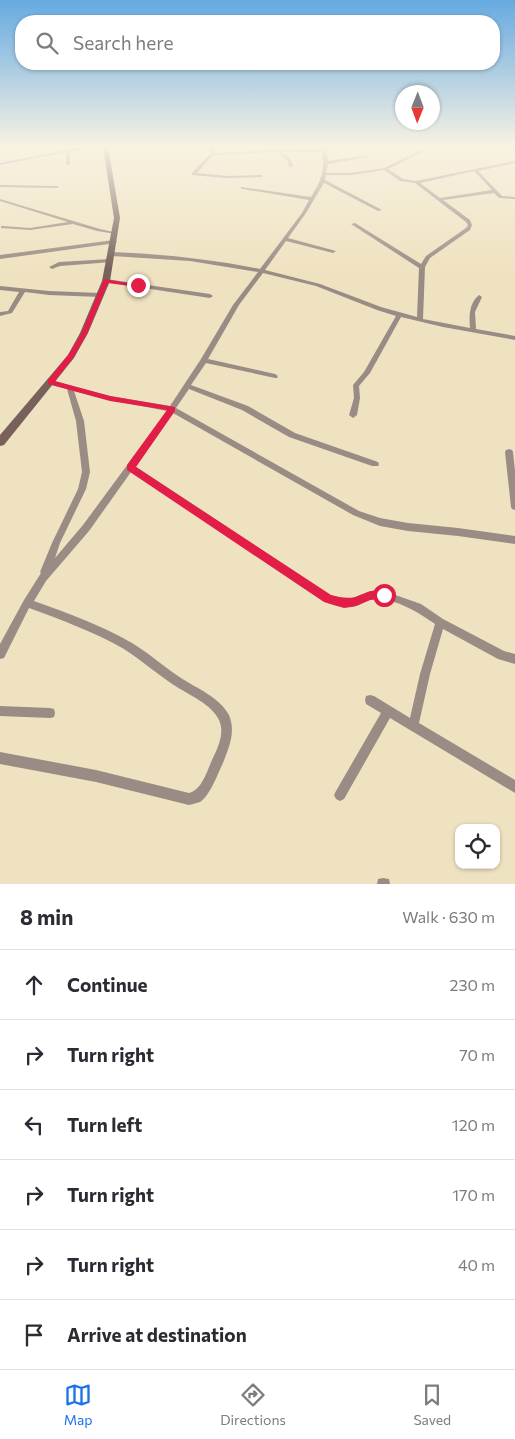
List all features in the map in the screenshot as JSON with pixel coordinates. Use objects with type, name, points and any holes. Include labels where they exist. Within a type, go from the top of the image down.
[{"type":"main road","points":[[0,442],[71,356],[84,334],[106,281],[116,232],[117,218],[112,188]]},
{"type":"street","points":[[245,188],[312,199]]},
{"type":"street","points":[[0,654],[27,603],[43,578],[86,528],[172,409],[204,360],[236,305],[285,239],[318,188]]},
{"type":"street","points":[[342,188],[380,210]]},
{"type":"street","points":[[420,320],[422,267],[428,256],[468,229],[470,224],[424,188]]},
{"type":"street","points":[[492,188],[501,197],[515,198]]},
{"type":"street","points":[[439,199],[496,192]]},
{"type":"street","points":[[0,200],[66,221],[76,222],[99,230],[116,232]]},
{"type":"street","points":[[3,227],[30,229],[66,221]]},
{"type":"street","points":[[353,224],[422,267]]},
{"type":"street","points":[[285,239],[334,251]]},
{"type":"street","points":[[0,257],[114,242]]},
{"type":"street","points":[[52,266],[111,257],[171,256],[220,262],[263,270],[320,286],[399,315],[515,338]]},
{"type":"street","points":[[106,281],[210,296]]},
{"type":"street","points":[[0,288],[58,294],[100,295]]},
{"type":"street","points":[[0,314],[10,312],[24,290]]},
{"type":"street","points":[[473,330],[472,312],[479,297]]},
{"type":"street","points":[[353,415],[357,398],[356,385],[367,373],[399,315]]},
{"type":"street","points":[[204,360],[275,376]]},
{"type":"street","points":[[50,382],[70,389],[110,398],[172,409],[356,513],[380,522],[515,540]]},
{"type":"street","points":[[188,386],[245,408],[292,435],[375,464]]},
{"type":"street","points":[[43,578],[56,543],[82,489],[86,472],[80,421],[70,389]]},
{"type":"street","points":[[509,452],[515,507]]},
{"type":"street","points":[[130,467],[328,599],[344,603],[356,602],[370,595],[384,595],[418,607],[440,622],[515,660]]},
{"type":"street","points":[[0,758],[96,776],[189,800],[198,797],[203,791],[224,743],[227,728],[221,711],[210,702],[175,681],[140,654],[79,621],[27,603]]},
{"type":"street","points":[[413,726],[440,622]]},
{"type":"street","points":[[370,700],[515,787]]},
{"type":"street","points":[[0,711],[50,713]]},
{"type":"street","points":[[340,795],[388,711]]},
{"type":"route","points":[[138,285],[106,281],[84,334],[71,356],[50,382],[70,389],[110,398],[172,409],[130,467],[328,599],[344,603],[356,602],[370,595],[384,595]]}]
